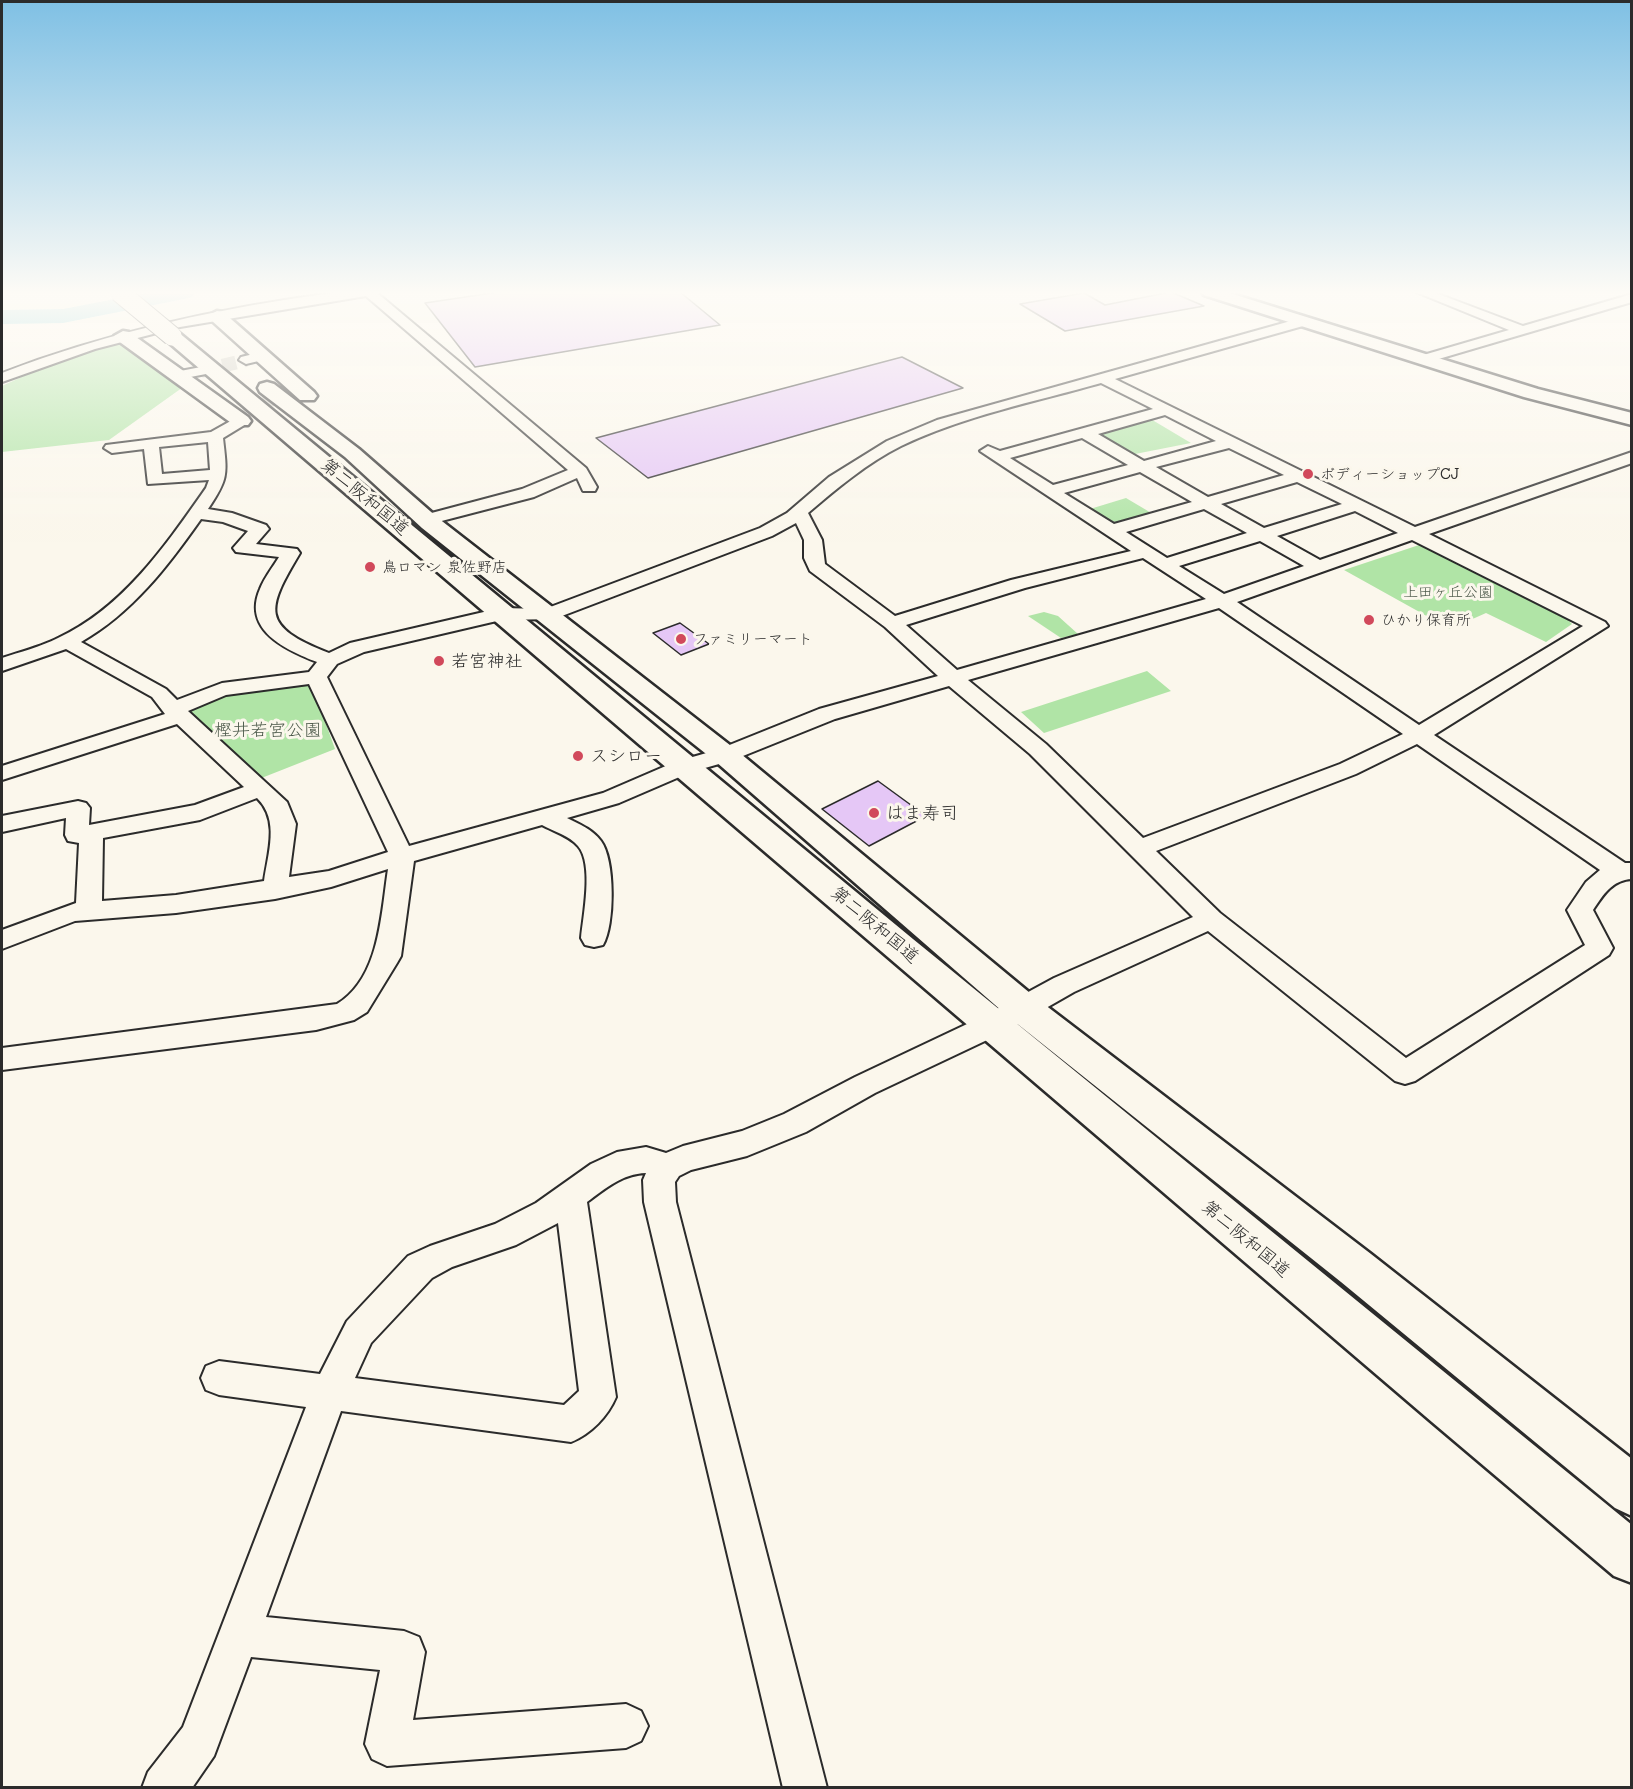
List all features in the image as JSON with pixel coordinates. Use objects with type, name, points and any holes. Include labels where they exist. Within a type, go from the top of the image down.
[{"type":"main road","points":[[181,375],[237,413],[380,526],[427,529],[428,503],[274,375]]},
{"type":"main road","name":"第二阪和国道","points":[[248,375],[427,529],[547,615],[725,755],[1009,1016],[1212,1210],[1632,1558]]},
{"type":"main road","points":[[1476,375],[1531,393],[1632,419]]},
{"type":"main road","name":"第二阪和国道","points":[[427,529],[501,614],[683,766],[1009,1016],[1356,1268],[1632,1491]]},
{"type":"street","points":[[467,375],[580,471],[585,476],[589,487]]},
{"type":"street","points":[[2,773],[176,713],[222,689],[323,668],[357,647],[501,614],[547,615],[724,550],[766,532],[799,512],[835,481],[893,444],[922,431],[985,409],[1106,375]]},
{"type":"street","points":[[1100,377],[1598,626],[1418,735],[1348,769],[1141,848]]},
{"type":"street","points":[[1168,410],[1084,433],[992,454],[1222,601],[1418,735],[1626,871]]},
{"type":"street","points":[[112,448],[215,436],[237,413]]},
{"type":"street","points":[[1084,433],[1320,567]]},
{"type":"street","points":[[2,665],[67,642],[106,616],[140,586],[214,488],[219,474],[215,436]]},
{"type":"street","points":[[1051,491],[1231,442]]},
{"type":"street","points":[[151,443],[154,480],[219,474]]},
{"type":"street","points":[[2,940],[72,912],[176,904],[331,879],[402,856],[611,798],[683,766],[725,755],[826,714],[1222,601],[1632,457]]},
{"type":"street","points":[[427,529],[528,493],[580,471]]},
{"type":"street","points":[[1112,530],[1299,476]]},
{"type":"street","points":[[1165,564],[1358,505]]},
{"type":"street","points":[[799,512],[813,540],[813,558],[817,567],[892,623],[954,679],[1038,749],[1211,919],[1405,1072],[1600,948],[1580,910],[1596,883],[1626,871]]},
{"type":"street","points":[[2,1059],[316,1019],[344,1013],[357,1005],[388,956],[402,856],[323,668],[286,642],[271,628],[265,612],[268,591],[291,553],[242,548],[260,529],[226,517],[197,513]]},
{"type":"street","points":[[892,623],[1018,584],[1147,552]]},
{"type":"street","points":[[67,642],[159,693],[176,713],[275,802],[284,824],[274,890]]},
{"type":"street","points":[[2,824],[78,808],[77,835],[200,812],[260,789]]},
{"type":"street","points":[[543,816],[587,839],[595,852],[599,880],[594,938]]},
{"type":"street","points":[[88,911],[91,833]]},
{"type":"street","points":[[805,1788],[660,1202],[659,1180],[668,1167],[683,1159],[747,1143],[795,1123],[865,1085],[1009,1016],[1064,984],[1211,919]]},
{"type":"street","points":[[164,1788],[199,1741],[330,1392],[359,1332],[420,1267],[442,1256],[504,1235],[547,1213],[602,1173],[628,1161],[646,1160],[668,1167]]},
{"type":"street","points":[[219,1378],[571,1424],[598,1396],[570,1196]]},
{"type":"street","points":[[238,1635],[404,1652],[387,1744],[626,1726]]},
{"type":"green space","points":[[25,375],[172,375],[186,385],[109,440],[2,452],[2,386]]},
{"type":"green space","points":[[1149,418],[1191,443],[1130,455],[1090,434]]},
{"type":"green space","points":[[1126,498],[1153,514],[1127,522],[1114,522],[1090,509]]},
{"type":"green space","name":"上田ヶ丘公園","points":[[1422,544],[1564,616],[1572,624],[1546,642],[1486,613],[1450,629],[1344,570]]},
{"type":"green space","points":[[1044,612],[1058,616],[1078,634],[1061,638],[1028,616]]},
{"type":"green space","points":[[1147,671],[1171,691],[1044,733],[1021,712]]},
{"type":"green space","name":"樫井若宮公園","points":[[311,682],[335,749],[259,779],[184,709],[228,691]]},
{"type":"building","points":[[832,375],[938,375],[963,388],[648,478],[596,438]]},
{"type":"building","name":"ファミリーマート","points":[[680,623],[709,644],[681,655],[653,633]]},
{"type":"building","name":"はま寿司","points":[[878,781],[926,816],[869,846],[822,809]]},
{"type":"tunnel","points":[[242,407],[289,395]]},
{"type":"place","name":"ボディーショップCJ","points":[[1308,474]]},
{"type":"place","name":"鳥ロマン 泉佐野店","points":[[370,567]]},
{"type":"place","name":"ひかり保育所","points":[[1369,620]]},
{"type":"place","name":"ファミリーマート","points":[[681,639]]},
{"type":"place","name":"若宮神社","points":[[439,661]]},
{"type":"place","name":"スシロー","points":[[578,756]]},
{"type":"place","name":"はま寿司","points":[[874,813]]}]
